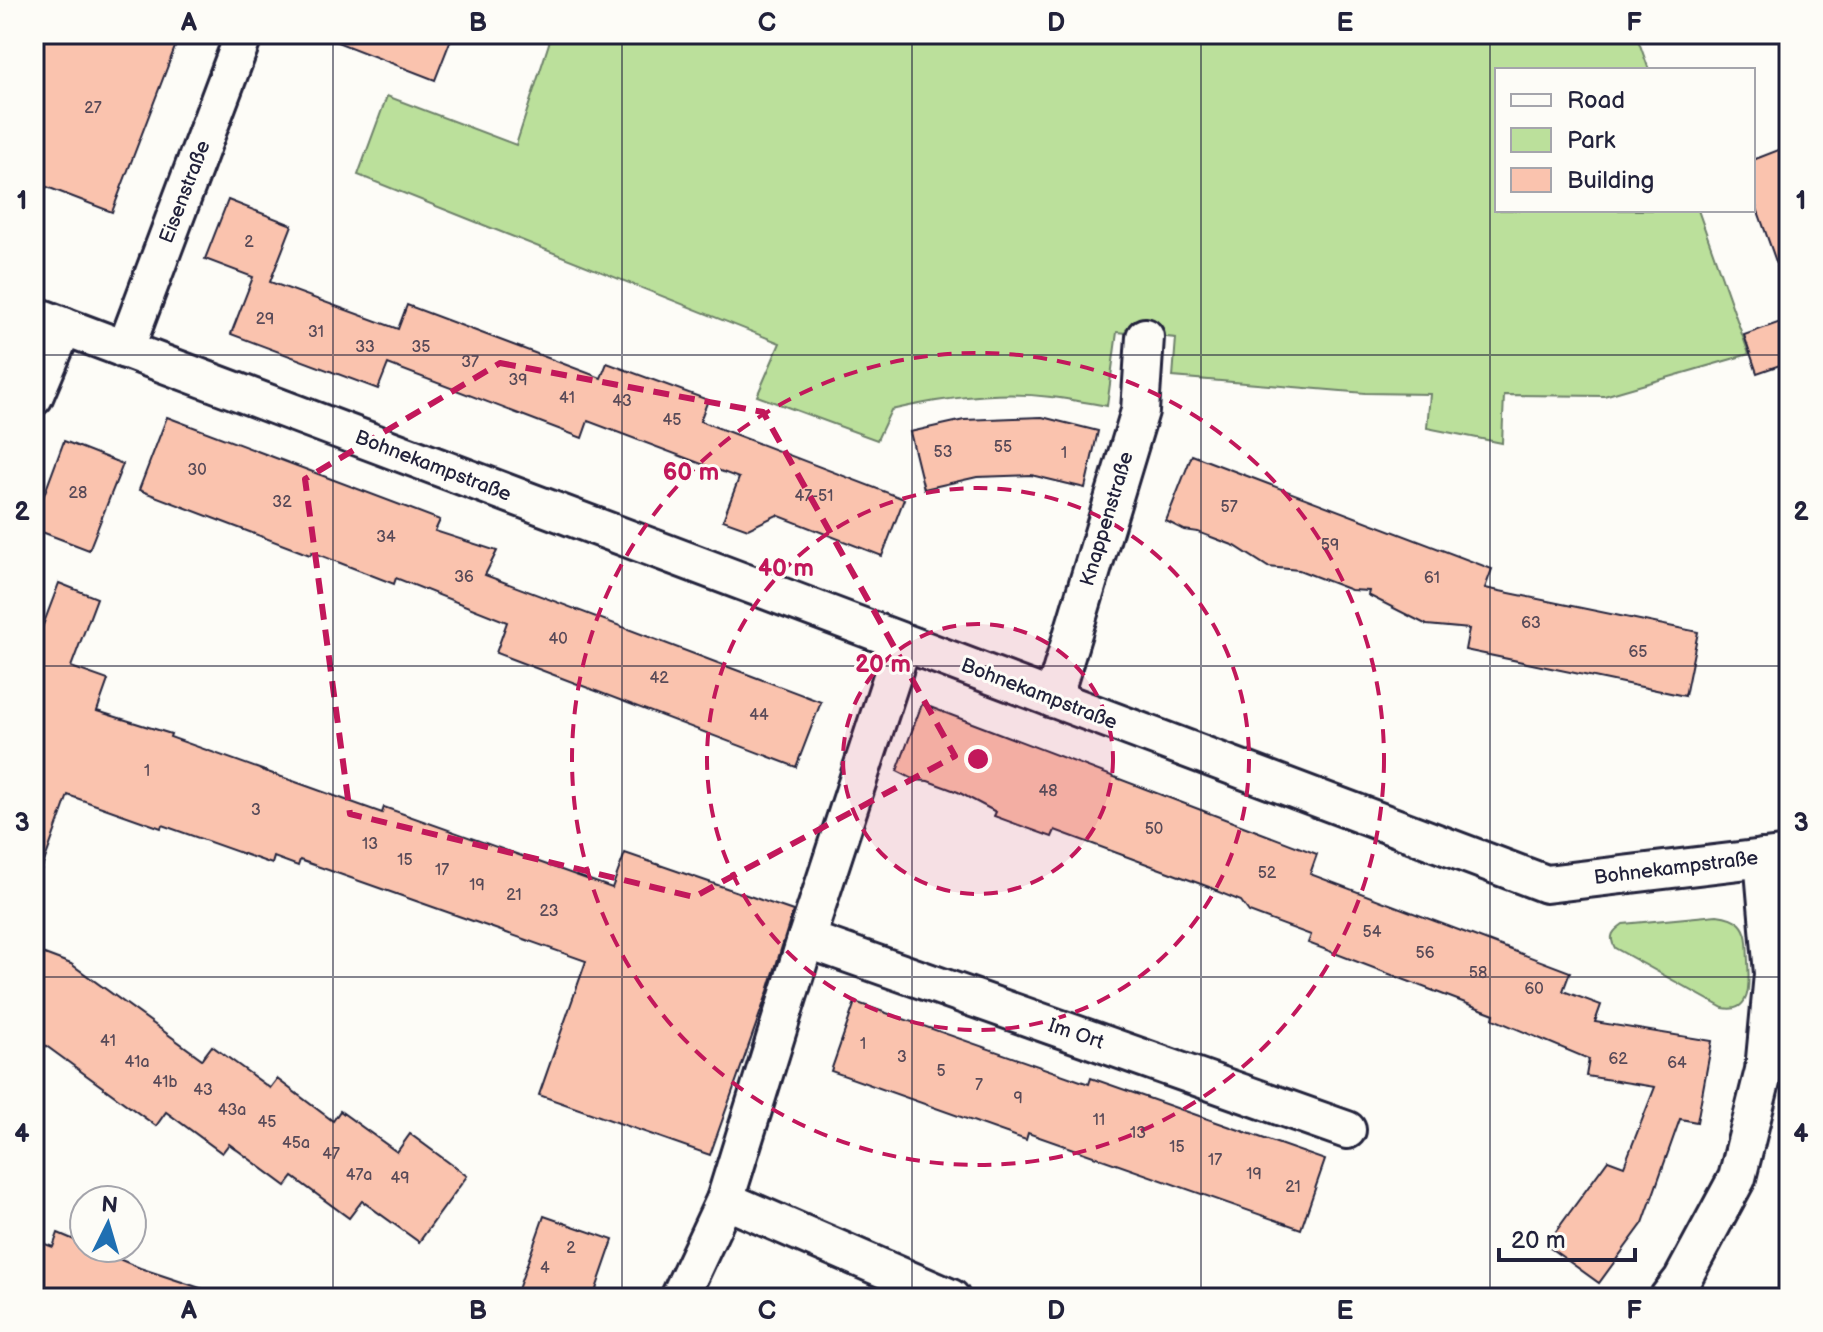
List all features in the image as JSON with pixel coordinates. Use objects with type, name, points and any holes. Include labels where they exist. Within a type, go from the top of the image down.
[{"type":"street","name":"Eisenstraße","points":[[125,350],[244,34]]},
{"type":"street","name":"Bohnekampstraße","points":[[49,321],[1546,884],[1776,856]]},
{"type":"street","points":[[34,397],[49,321]]},
{"type":"street","name":"Knappenstraße","points":[[1053,699],[1140,411],[1145,337]]},
{"type":"street","points":[[679,1298],[725,1200],[903,643]]},
{"type":"street","points":[[1668,1298],[1682,1280],[1737,1178],[1764,1070],[1773,974],[1776,856]]},
{"type":"street","name":"Im Ort","points":[[806,939],[1347,1130]]},
{"type":"street","points":[[725,1200],[951,1298]]},
{"type":"highlighted area","points":[[500,363],[763,412],[955,756],[694,897],[350,814],[305,479]]},
{"type":"green space","points":[[552,34],[1636,34],[1648,68],[1495,68],[1495,212],[1699,212],[1749,354],[1604,396],[1504,395],[1502,443],[1427,428],[1430,394],[1365,393],[1173,377],[1176,338],[1117,332],[1107,406],[1031,395],[991,395],[930,402],[891,410],[877,440],[757,396],[780,343],[358,175],[387,96],[516,145]]},
{"type":"green space","points":[[1717,915],[1738,922],[1746,936],[1747,994],[1740,1006],[1733,1008],[1723,1008],[1615,948],[1612,940],[1614,932],[1623,924]]},
{"type":"building","points":[[34,34],[180,34],[112,212],[34,182]]},
{"type":"building","points":[[325,34],[453,34],[435,80],[324,37]]},
{"type":"building","points":[[1789,146],[1789,283],[1784,284],[1755,203],[1755,159]]},
{"type":"building","points":[[228,200],[292,225],[270,282],[398,329],[407,305],[601,378],[607,363],[708,400],[700,421],[904,499],[882,556],[777,515],[748,529],[723,520],[739,478],[588,421],[582,438],[388,364],[378,389],[231,334],[253,277],[205,259]]},
{"type":"building","points":[[1789,319],[1789,362],[1757,373],[1744,335]]},
{"type":"building","points":[[167,417],[440,520],[435,531],[497,551],[485,575],[821,702],[796,767],[496,653],[507,622],[396,578],[394,584],[139,490]]},
{"type":"building","points":[[1042,417],[1098,431],[1085,488],[1031,475],[977,477],[924,489],[910,432],[964,420]]},
{"type":"building","points":[[64,441],[123,464],[89,550],[34,529]]},
{"type":"building","points":[[1192,455],[1492,569],[1485,588],[1698,632],[1685,696],[1465,650],[1469,629],[1427,625],[1368,595],[1369,591],[1351,590],[1299,570],[1268,567],[1235,546],[1184,530],[1166,521]]},
{"type":"building","points":[[59,583],[97,598],[71,667],[108,680],[97,711],[171,734],[170,737],[382,813],[384,807],[612,888],[625,853],[793,911],[710,1155],[539,1095],[586,961],[300,860],[298,866],[274,857],[272,864],[68,795],[39,876],[34,875],[34,649]]},
{"type":"building","points":[[922,704],[1317,854],[1310,874],[1570,972],[1563,991],[1601,1005],[1595,1022],[1712,1041],[1697,1122],[1680,1119],[1643,1223],[1599,1283],[1546,1245],[1608,1160],[1624,1166],[1655,1087],[1586,1076],[1589,1059],[1493,1019],[1494,1014],[1308,943],[1311,935],[1249,912],[1241,901],[1217,890],[1055,830],[1052,837],[994,816],[996,812],[958,792],[928,781],[915,780],[897,771]]},
{"type":"building","points":[[34,950],[71,964],[202,1059],[212,1046],[270,1088],[277,1079],[333,1121],[340,1111],[397,1152],[410,1134],[467,1176],[419,1242],[362,1201],[349,1218],[293,1177],[286,1186],[229,1144],[222,1153],[166,1112],[156,1126],[34,1037]]},
{"type":"building","points":[[855,1002],[1089,1084],[1091,1078],[1325,1160],[1301,1229],[1028,1133],[1026,1140],[831,1071]]},
{"type":"building","points":[[544,1216],[613,1240],[593,1298],[515,1298]]},
{"type":"building","points":[[58,1233],[68,1237],[68,1264],[131,1264],[209,1291],[207,1298],[34,1298],[34,1240],[53,1247]]}]
